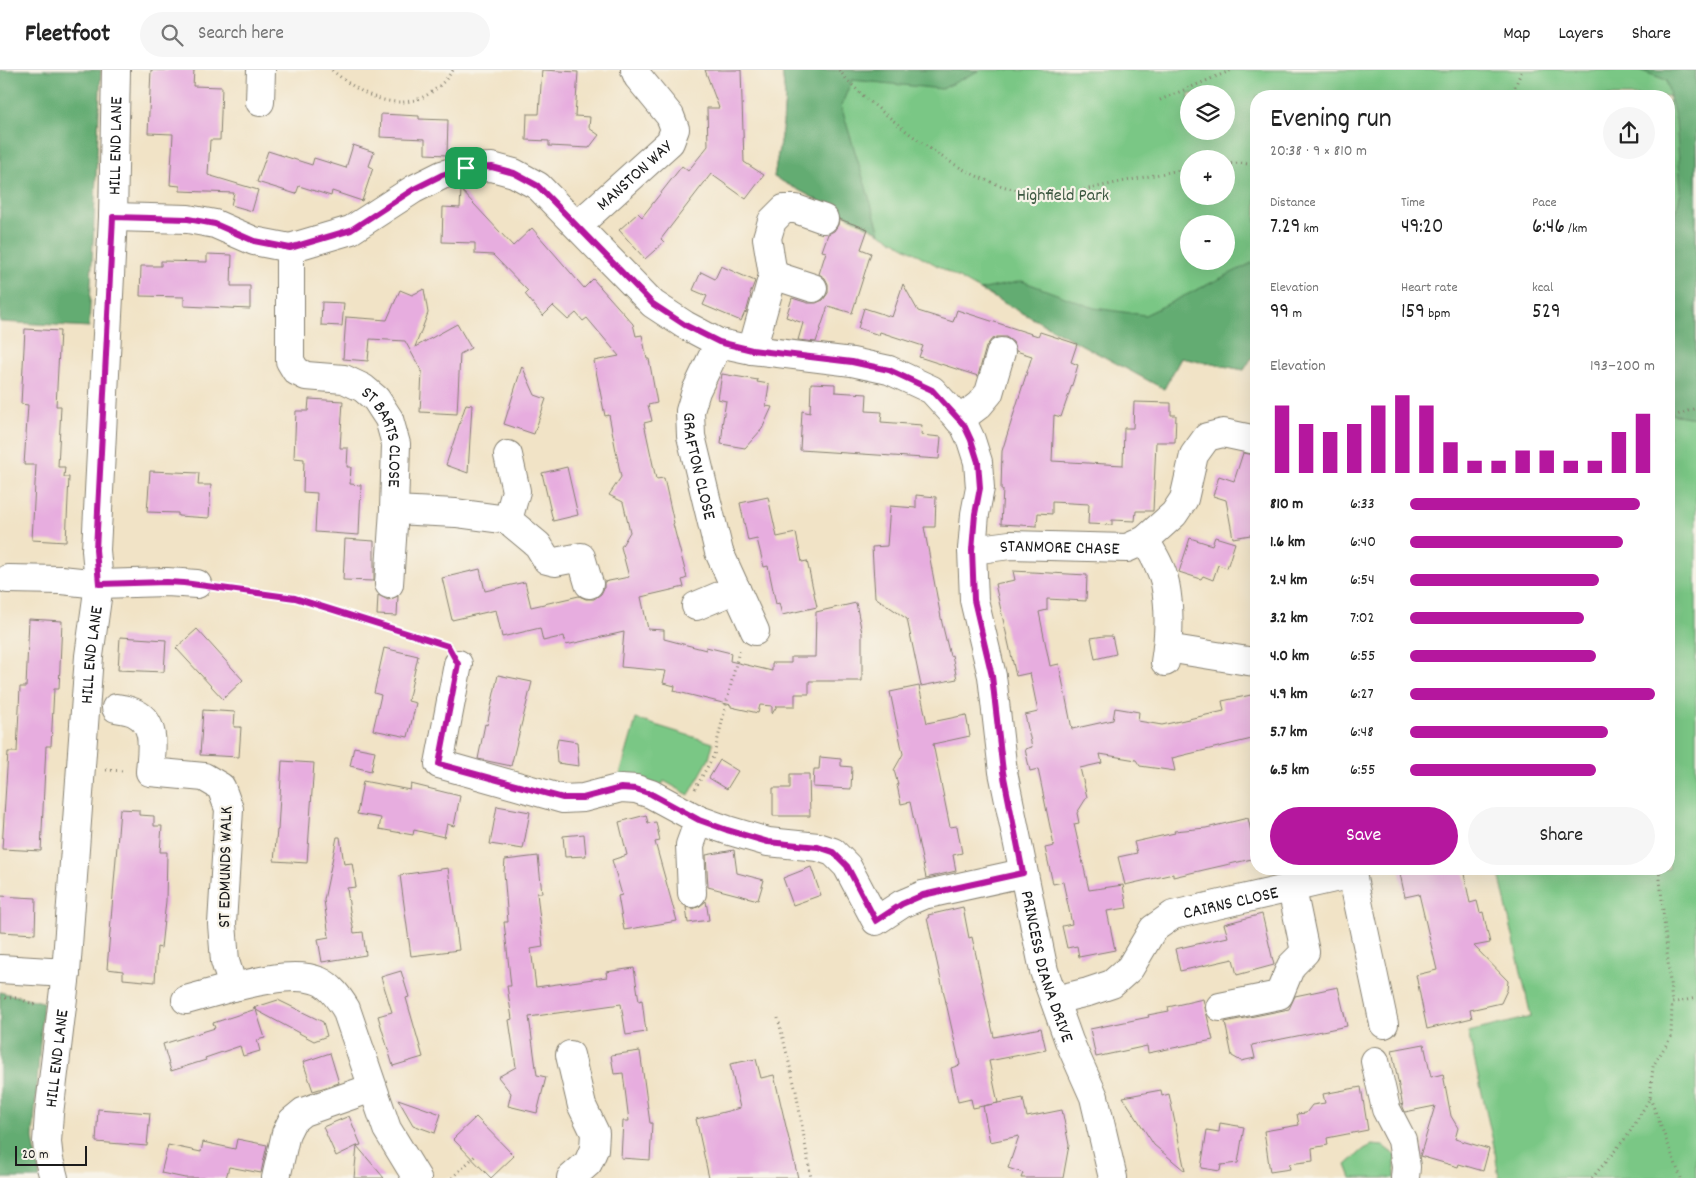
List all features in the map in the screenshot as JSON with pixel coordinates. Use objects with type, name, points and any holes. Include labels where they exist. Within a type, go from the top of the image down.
[{"type":"street","name":"HILL END LANE","points":[[54,1178],[47,1142],[66,973],[89,656],[99,584],[96,550],[113,217],[116,70]]},
{"type":"street","points":[[260,102],[261,70]]},
{"type":"street","name":"MANSTON WAY","points":[[578,225],[670,142],[675,129],[670,116],[638,77],[635,70]]},
{"type":"street","name":"PRINCESS DIANA DRIVE","points":[[113,217],[188,219],[215,224],[254,241],[290,248],[351,230],[414,189],[442,175],[466,168],[492,167],[514,173],[538,186],[653,304],[685,325],[719,342],[752,350],[852,362],[889,370],[932,390],[964,425],[978,462],[980,488],[975,514],[972,550],[974,600],[992,676],[1003,772],[1044,971],[1069,1041],[1094,1097],[1113,1178]]},
{"type":"street","points":[[752,350],[773,275],[767,238],[772,221],[784,209],[796,209],[824,219]]},
{"type":"street","name":"ST BARTS CLOSE","points":[[290,248],[290,361],[296,371],[306,376],[344,379],[363,388],[376,399],[390,419],[396,444],[394,510],[456,513],[508,520]]},
{"type":"street","points":[[773,275],[813,288]]},
{"type":"street","name":"GRAFTON CLOSE","points":[[719,342],[696,391],[690,411],[692,436],[719,552],[755,631]]},
{"type":"street","points":[[959,420],[980,404],[989,393],[1002,352]]},
{"type":"street","name":"STANMORE CHASE","points":[[972,550],[1010,544],[1127,548],[1145,540],[1174,514],[1184,499],[1194,455],[1207,437],[1223,433],[1250,439]]},
{"type":"street","points":[[508,455],[516,491],[508,520],[538,545],[546,560],[555,562],[581,557],[589,584]]},
{"type":"street","points":[[389,584],[394,510]]},
{"type":"street","points":[[1145,540],[1156,558],[1165,582],[1168,611],[1166,655],[1250,662]]},
{"type":"street","points":[[8,580],[61,580],[99,584],[167,582],[197,584]]},
{"type":"street","points":[[696,606],[736,589]]},
{"type":"street","points":[[458,664],[439,764],[563,798],[583,798],[621,788],[636,789],[651,794],[699,820],[727,830],[768,842],[818,847],[833,852],[847,866],[876,921],[902,904],[923,895],[1023,873]]},
{"type":"street","name":"ST EDMUNDS WALK","points":[[116,708],[136,713],[146,722],[153,736],[150,772],[204,777],[221,787],[229,809],[222,924],[225,961],[233,987]]},
{"type":"street","points":[[692,893],[690,845],[699,820]]},
{"type":"street","name":"CAIRNS CLOSE","points":[[1055,1000],[1112,984],[1130,968],[1153,929],[1173,915],[1292,889],[1341,875]]},
{"type":"street","name":"CAIRNS CLOSE","points":[[1353,875],[1384,1024]]},
{"type":"street","name":"CAIRNS CLOSE","points":[[1220,1007],[1279,995],[1292,966],[1305,952],[1292,889]]},
{"type":"street","points":[[0,969],[66,973]]},
{"type":"street","points":[[186,1000],[233,987],[290,976],[319,981],[334,992],[346,1009],[387,1129],[417,1178]]},
{"type":"street","points":[[570,1055],[582,1106],[595,1133],[594,1148],[588,1163],[571,1178]]},
{"type":"street","points":[[1375,1062],[1386,1109],[1402,1140],[1406,1167],[1405,1178]]},
{"type":"street","points":[[276,1178],[286,1133],[292,1121],[303,1112],[372,1088]]},
{"type":"path","points":[[332,70],[356,88],[374,97],[394,102],[413,101],[432,93],[446,80],[453,70]]},
{"type":"path","points":[[839,70],[861,94],[941,157],[966,172],[1015,190],[1048,194],[1079,191],[1180,170]]},
{"type":"path","points":[[1160,100],[1232,70]]},
{"type":"path","points":[[1514,90],[1522,70]]},
{"type":"path","points":[[1235,164],[1250,165]]},
{"type":"path","points":[[1675,416],[1696,408]]},
{"type":"path","points":[[197,584],[295,598],[448,646],[458,664]]},
{"type":"path","points":[[695,790],[714,755],[741,645],[755,631]]},
{"type":"path","points":[[1592,1178],[1628,1135],[1650,1098],[1653,1066],[1671,1037],[1672,1003],[1660,875]]},
{"type":"path","points":[[1672,1003],[1696,998]]},
{"type":"path","points":[[778,1018],[796,1091],[811,1178]]},
{"type":"path","points":[[1650,1098],[1681,1178]]},
{"type":"path","points":[[452,1178],[477,1154]]},
{"type":"green space","points":[[0,70],[101,70],[89,327],[0,322]]},
{"type":"green space","name":"Highfield Park","points":[[782,70],[1696,70],[1696,1178],[1499,1178],[1494,1146],[1468,1032],[1531,1017],[1499,875],[1675,875],[1675,90],[1250,90],[1250,360],[1244,370],[1181,358],[1164,389],[774,177],[783,124],[785,96]]},
{"type":"green space","points":[[782,70],[980,70],[942,89],[852,80],[841,106],[880,233],[774,177],[783,124],[785,96]]},
{"type":"green space","points":[[1639,70],[1696,70],[1696,418],[1675,415],[1675,217],[1681,190],[1675,117],[1675,90],[1668,90],[1666,80]]},
{"type":"green space","points":[[1250,264],[1250,360],[1244,370],[1181,358],[1164,389],[980,290],[1022,281],[1094,308],[1145,315]]},
{"type":"green space","points":[[636,719],[713,743],[709,759],[689,795],[664,781],[662,785],[619,778]]},
{"type":"green space","points":[[0,992],[43,1002],[33,1138],[40,1178],[0,1178]]},
{"type":"green space","points":[[1372,1145],[1383,1146],[1395,1155],[1395,1178],[1351,1178],[1346,1165],[1364,1149]]},
{"type":"building","points":[[151,70],[194,70],[193,86],[222,87],[220,140],[210,140],[208,175],[258,190],[252,211],[231,205],[234,193],[180,191],[180,186],[170,185],[173,134],[148,133]]},
{"type":"building","points":[[542,70],[578,72],[575,116],[590,117],[589,128],[599,135],[589,148],[549,146],[549,141],[526,140],[527,114],[539,114]]},
{"type":"building","points":[[705,70],[741,70],[744,162],[764,175],[746,199],[711,174],[661,239],[664,242],[645,259],[619,230],[638,213],[642,217],[682,166],[688,171],[708,146],[707,108],[719,108]]},
{"type":"building","points":[[381,114],[419,116],[419,119],[448,120],[447,155],[425,154],[425,139],[380,137]]},
{"type":"building","points":[[353,145],[374,152],[369,166],[373,168],[362,201],[332,191],[331,196],[299,186],[296,194],[257,182],[268,151],[312,165],[314,158],[346,168]]},
{"type":"building","points":[[461,190],[513,246],[532,228],[584,288],[593,279],[633,324],[636,336],[642,335],[647,359],[649,359],[657,403],[648,405],[652,421],[644,423],[656,479],[664,478],[673,524],[687,578],[682,580],[684,587],[641,597],[648,629],[664,630],[664,639],[706,650],[706,647],[731,653],[730,661],[772,671],[772,663],[791,663],[791,657],[815,657],[816,612],[856,603],[862,633],[862,681],[809,681],[809,694],[795,694],[795,706],[777,706],[772,714],[772,706],[760,705],[758,713],[674,691],[675,686],[663,683],[666,671],[621,667],[624,632],[566,645],[564,636],[543,641],[540,628],[502,637],[496,610],[452,620],[442,578],[480,569],[485,591],[525,582],[531,607],[579,596],[586,599],[594,599],[601,594],[604,582],[629,577],[621,547],[630,532],[623,502],[609,495],[621,477],[609,415],[605,416],[594,361],[619,356],[587,318],[583,321],[576,313],[568,320],[553,306],[543,316],[525,294],[528,291],[493,255],[475,254],[475,243],[442,242],[443,207],[460,208]]},
{"type":"building","points":[[839,219],[868,229],[861,249],[871,253],[852,313],[828,306],[816,342],[798,340],[803,323],[786,317],[792,298],[808,303],[816,303],[823,300],[828,293],[828,284],[825,278],[819,274],[826,252],[822,251],[828,234],[834,231]]},
{"type":"building","points":[[207,254],[232,255],[231,286],[250,286],[250,309],[184,306],[184,297],[140,296],[141,266],[161,266],[161,261],[207,262]]},
{"type":"building","points":[[721,266],[755,281],[746,313],[741,321],[703,305],[707,296],[693,290],[701,272],[715,279]]},
{"type":"building","points":[[903,284],[918,311],[953,322],[957,310],[1038,336],[1040,332],[1077,344],[1071,362],[1078,365],[1073,382],[1061,417],[1054,415],[1052,461],[1123,465],[1124,428],[1133,428],[1134,402],[1171,403],[1171,415],[1176,415],[1175,442],[1156,442],[1153,511],[1136,511],[1135,521],[1112,520],[1112,525],[1088,524],[1089,504],[1052,502],[1052,514],[1038,513],[1037,526],[1001,524],[1003,490],[1001,490],[1002,451],[1032,356],[1016,351],[1013,342],[1006,337],[997,337],[991,340],[986,347],[978,376],[919,357],[923,346],[880,332],[879,335],[858,328],[864,308],[892,317]]},
{"type":"building","points":[[424,289],[428,313],[415,347],[457,324],[471,348],[460,354],[457,414],[420,412],[422,372],[405,341],[370,339],[368,361],[343,359],[346,317],[387,320],[400,290],[412,295]]},
{"type":"building","points":[[322,302],[344,303],[342,326],[321,325]]},
{"type":"building","points":[[25,329],[60,331],[56,406],[61,406],[58,467],[65,467],[64,477],[69,477],[66,542],[32,540],[36,465],[24,465],[28,405],[21,404]]},
{"type":"building","points":[[522,366],[535,395],[546,399],[534,434],[504,424]]},
{"type":"building","points":[[722,374],[758,380],[757,382],[769,384],[766,406],[772,407],[762,429],[745,448],[721,444],[726,401],[718,399]]},
{"type":"building","points":[[811,383],[835,384],[835,392],[867,394],[866,411],[882,412],[881,422],[922,425],[921,435],[941,437],[939,459],[800,450],[802,411],[810,413]]},
{"type":"building","points":[[309,399],[343,401],[340,448],[348,448],[347,467],[351,467],[350,484],[361,485],[359,535],[315,532],[317,493],[303,492],[304,459],[294,458],[296,411],[308,411]]},
{"type":"building","points":[[466,404],[472,405],[468,473],[446,465]]},
{"type":"building","points":[[1243,453],[1250,454],[1250,535],[1233,538],[1226,500],[1213,496],[1219,476],[1234,481]]},
{"type":"building","points":[[567,467],[578,515],[553,521],[542,473]]},
{"type":"building","points":[[150,471],[199,473],[198,485],[211,485],[209,518],[178,516],[178,513],[147,512]]},
{"type":"building","points":[[916,495],[936,497],[935,527],[924,527],[942,623],[957,679],[921,686],[907,619],[875,597],[872,547],[887,546],[890,506],[916,508]]},
{"type":"building","points":[[768,497],[777,537],[796,533],[802,562],[807,561],[817,607],[782,615],[779,603],[776,604],[768,566],[764,567],[757,539],[748,541],[740,503]]},
{"type":"building","points":[[1215,537],[1235,543],[1227,568],[1218,565],[1213,580],[1203,576],[1201,579],[1179,572],[1190,538],[1212,545]]},
{"type":"building","points":[[345,539],[374,541],[374,581],[343,580]]},
{"type":"building","points":[[1013,571],[1087,575],[1086,601],[1047,599],[1047,610],[1039,612],[1050,666],[1059,664],[1072,729],[1113,720],[1115,708],[1139,712],[1138,721],[1162,725],[1224,711],[1222,701],[1250,695],[1250,739],[1172,758],[1175,771],[1140,766],[1136,760],[1100,754],[1102,763],[1080,768],[1087,797],[1077,813],[1079,823],[1074,824],[1089,890],[1123,885],[1127,908],[1107,911],[1115,950],[1079,957],[1077,946],[1067,948],[1062,926],[1072,924],[1063,882],[1053,884],[1045,848],[1054,846],[1038,769],[1030,771],[1025,749],[1032,747],[1025,715],[1038,712],[1030,673],[1016,676],[995,584],[1015,580]]},
{"type":"building","points":[[378,595],[388,600],[398,596],[397,616],[377,615]]},
{"type":"building","points":[[29,619],[62,621],[59,689],[54,689],[51,746],[46,746],[41,851],[2,849],[8,752],[17,752],[20,687],[26,687]]},
{"type":"building","points":[[197,629],[243,680],[223,699],[176,648]]},
{"type":"building","points":[[1112,636],[1116,654],[1095,659],[1091,638]]},
{"type":"building","points":[[120,637],[166,640],[164,672],[118,670]]},
{"type":"building","points":[[384,648],[418,656],[408,701],[416,703],[408,737],[373,730],[381,695],[374,693]]},
{"type":"building","points":[[498,675],[532,682],[511,766],[478,759]]},
{"type":"building","points":[[919,686],[927,723],[966,715],[970,736],[933,744],[950,827],[957,826],[962,853],[953,855],[956,871],[926,878],[910,802],[901,804],[894,770],[903,754],[890,692]]},
{"type":"building","points":[[203,710],[235,712],[234,727],[241,727],[239,757],[200,755]]},
{"type":"building","points":[[558,739],[577,742],[579,766],[557,763],[556,749]]},
{"type":"building","points":[[354,747],[375,751],[371,771],[350,766]]},
{"type":"building","points":[[820,757],[841,759],[841,766],[852,767],[851,789],[813,787],[814,769],[819,769]]},
{"type":"building","points":[[720,760],[738,771],[727,789],[709,778]]},
{"type":"building","points":[[282,761],[314,763],[307,863],[274,861],[278,830]]},
{"type":"building","points":[[790,774],[809,774],[810,816],[773,816],[773,788],[790,788]]},
{"type":"building","points":[[363,781],[410,790],[411,784],[460,796],[454,826],[447,824],[444,837],[414,830],[413,835],[379,829],[381,818],[357,814]]},
{"type":"building","points":[[497,806],[530,812],[523,849],[490,844]]},
{"type":"building","points":[[120,809],[139,810],[139,815],[154,816],[154,826],[162,826],[160,852],[167,852],[166,901],[161,948],[157,947],[155,982],[123,979],[123,971],[107,969]]},
{"type":"building","points":[[646,815],[648,823],[656,822],[660,841],[655,842],[677,921],[624,930],[618,896],[622,895],[612,860],[627,855],[619,822]]},
{"type":"building","points":[[1248,818],[1250,827],[1250,859],[1173,877],[1173,874],[1125,885],[1118,857],[1137,853],[1134,842],[1175,833],[1174,831],[1206,828]]},
{"type":"building","points":[[584,834],[586,856],[565,857],[563,836]]},
{"type":"building","points":[[337,837],[340,837],[344,864],[352,863],[356,887],[347,888],[350,911],[354,933],[363,932],[366,955],[322,962],[318,939],[329,937],[324,900]]},
{"type":"building","points":[[734,850],[737,873],[764,880],[758,900],[708,887],[706,855]]},
{"type":"building","points":[[538,856],[542,893],[537,893],[543,947],[531,949],[536,987],[607,977],[606,972],[634,968],[639,1001],[642,1000],[646,1032],[626,1035],[621,1004],[529,1017],[537,1075],[546,1077],[537,1113],[508,1106],[511,1093],[498,1077],[516,1067],[509,1020],[512,1019],[507,986],[511,986],[504,922],[508,922],[504,872],[505,860]]},
{"type":"building","points":[[811,867],[821,895],[793,905],[783,878]]},
{"type":"building","points":[[448,868],[459,950],[411,956],[400,875]]},
{"type":"building","points":[[1400,875],[1464,875],[1470,903],[1477,901],[1480,913],[1483,912],[1490,943],[1474,946],[1508,981],[1507,990],[1501,1003],[1470,1010],[1472,1018],[1427,1029],[1416,975],[1437,970],[1419,894],[1405,897]]},
{"type":"building","points":[[0,896],[36,898],[35,934],[0,932]]},
{"type":"building","points":[[706,901],[709,920],[688,923],[686,907],[693,909]]},
{"type":"building","points":[[963,907],[969,938],[972,937],[994,1037],[1041,1028],[1046,1050],[989,1061],[998,1103],[973,1108],[971,1099],[958,1102],[951,1068],[960,1065],[927,918],[929,917],[928,915]]},
{"type":"building","points":[[1262,914],[1274,965],[1237,975],[1233,959],[1180,971],[1175,949],[1228,937],[1224,924]]},
{"type":"building","points":[[401,971],[409,997],[406,998],[423,1057],[393,1066],[378,1016],[392,1012],[381,977]]},
{"type":"building","points":[[1338,987],[1347,1026],[1252,1045],[1255,1058],[1241,1061],[1232,1056],[1225,1022],[1289,1009],[1295,996]]},
{"type":"building","points":[[1203,999],[1213,1040],[1148,1053],[1147,1046],[1096,1057],[1090,1029],[1149,1017],[1148,1015],[1169,1011],[1168,1007]]},
{"type":"building","points":[[278,1000],[323,1022],[327,1036],[314,1041],[256,1010],[265,1038],[257,1040],[260,1051],[243,1056],[240,1046],[205,1058],[206,1060],[171,1071],[163,1044],[215,1028],[213,1023]]},
{"type":"building","points":[[1424,1044],[1431,1077],[1443,1074],[1451,1116],[1458,1128],[1455,1139],[1489,1149],[1483,1171],[1459,1164],[1458,1167],[1420,1156],[1435,1106],[1405,1112],[1392,1050]]},
{"type":"building","points":[[640,1051],[650,1123],[652,1123],[650,1160],[621,1158],[623,1121],[629,1121],[623,1073],[614,1074],[611,1055]]},
{"type":"building","points":[[330,1053],[339,1083],[313,1091],[303,1062]]},
{"type":"building","points":[[756,1059],[761,1078],[774,1075],[798,1178],[709,1178],[696,1119],[740,1108],[730,1064]]},
{"type":"building","points":[[1361,1087],[1368,1130],[1327,1138],[1328,1145],[1312,1148],[1313,1161],[1289,1164],[1290,1169],[1270,1172],[1264,1131],[1299,1125],[1297,1114],[1306,1113],[1312,1105],[1325,1103],[1323,1094]]},
{"type":"building","points":[[1161,1090],[1162,1096],[1169,1094],[1185,1171],[1154,1145],[1123,1097]]},
{"type":"building","points":[[1023,1098],[1027,1117],[1062,1110],[1069,1145],[1063,1178],[1021,1178],[1023,1173],[1008,1168],[1019,1136],[990,1142],[983,1106]]},
{"type":"building","points":[[398,1099],[441,1114],[435,1133],[413,1125]]},
{"type":"building","points":[[98,1109],[150,1113],[147,1146],[96,1142]]},
{"type":"building","points":[[349,1116],[361,1145],[336,1156],[323,1127]]},
{"type":"building","points":[[476,1117],[514,1156],[491,1178],[453,1139]]},
{"type":"building","points":[[1220,1123],[1244,1127],[1238,1163],[1221,1165],[1220,1171],[1201,1168],[1207,1130],[1219,1132]]},
{"type":"building","points":[[237,1139],[267,1145],[261,1173],[229,1167],[226,1178],[185,1178],[161,1173],[168,1145],[201,1152],[203,1142],[235,1149]]},
{"type":"building","points":[[357,1146],[384,1178],[354,1178]]},
{"type":"route","points":[[492,167],[514,173],[538,186],[653,304],[685,325],[719,342],[752,350],[852,362],[889,370],[932,390],[964,425],[978,462],[980,488],[975,514],[972,550],[974,600],[992,676],[1003,772],[1023,873],[923,895],[902,904],[876,921],[847,866],[833,852],[818,847],[768,842],[727,830],[699,820],[651,794],[636,789],[621,788],[583,798],[563,798],[439,764],[458,664],[448,646],[295,598],[184,583],[99,584],[96,550],[113,217],[188,219],[215,224],[254,241],[290,248],[351,230],[414,189],[442,175],[466,168],[492,167]]}]
